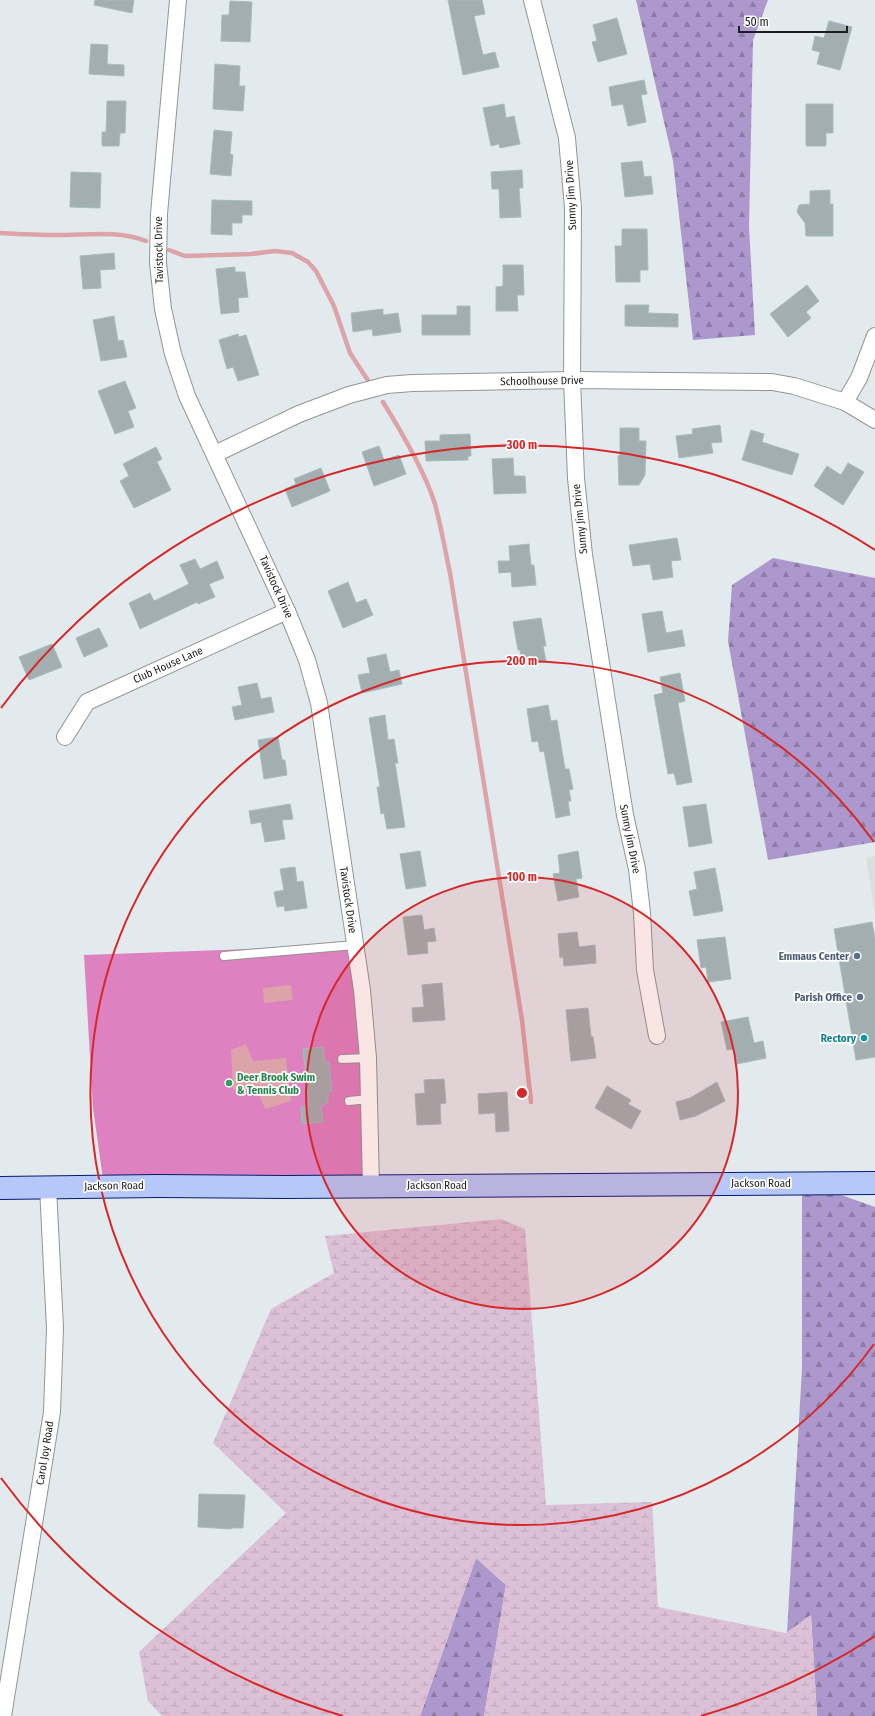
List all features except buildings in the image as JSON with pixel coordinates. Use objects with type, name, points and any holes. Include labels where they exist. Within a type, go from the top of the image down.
[{"type":"street","name":"Tavistock Drive","points":[[178,0],[159,214],[158,262],[160,286],[173,354],[187,396],[287,611],[307,660],[319,703],[362,990],[368,1058],[371,1186]]},
{"type":"street","name":"Sunny Jim Drive","points":[[532,0],[567,138],[570,162],[573,208],[572,380],[576,478],[584,555],[625,815],[636,869],[642,913],[645,970],[657,1036]]},
{"type":"street","points":[[845,402],[859,378],[875,336]]},
{"type":"street","name":"Schoolhouse Drive","points":[[215,454],[299,414],[349,395],[387,385],[572,380],[772,382],[794,386],[845,402],[875,420]]},
{"type":"street","name":"Club House Lane","points":[[64,736],[87,702],[287,611]]},
{"type":"street","name":"Jackson Road","points":[[0,1188],[875,1183]]},
{"type":"street","name":"Carol Joy Road","points":[[3,1716],[52,1412],[55,1328],[48,1187]]},
{"type":"lane","points":[[224,956],[355,945]]},
{"type":"lane","points":[[342,1059],[368,1058]]},
{"type":"lane","points":[[349,1101],[369,1099]]},
{"type":"green space","points":[[636,0],[768,0],[753,40],[749,227],[755,335],[693,340],[673,161]]},
{"type":"green space","points":[[773,558],[875,578],[875,842],[768,860],[728,641],[732,585]]},
{"type":"green space","points":[[802,1181],[875,1207],[875,1716],[817,1716],[811,1615],[787,1633],[802,1368]]},
{"type":"green space","points":[[501,1219],[525,1229],[546,1505],[652,1502],[658,1607],[786,1633],[811,1615],[817,1716],[484,1716],[506,1585],[476,1558],[420,1716],[162,1716],[148,1701],[139,1652],[286,1513],[213,1443],[271,1309],[334,1273],[325,1236]]},
{"type":"green space","points":[[476,1558],[506,1585],[484,1716],[420,1716]]},
{"type":"shaded area","points":[[875,856],[875,914],[866,858]]},
{"type":"shaded area","name":"Deer Brook Swim & Tennis Club","points":[[355,945],[371,1186],[104,1186],[93,1108],[84,955]]},
{"type":"shaded area","points":[[291,985],[293,1000],[264,1003],[263,988]]},
{"type":"shaded area","points":[[246,1044],[253,1061],[286,1058],[291,1101],[265,1109],[257,1089],[233,1090],[231,1050]]},
{"type":"waterway","points":[[0,233],[51,235],[114,234],[125,235],[146,241]]},
{"type":"waterway","points":[[169,250],[185,256],[251,254],[275,251],[292,253],[308,262],[316,271],[334,306],[350,353],[369,382]]},
{"type":"waterway","points":[[383,402],[419,465],[431,492],[441,529],[450,573],[522,1020],[531,1102]]},
{"type":"place","name":"Emmaus Center","points":[[857,956]]},
{"type":"place","name":"Parish Office","points":[[860,997]]},
{"type":"place","name":"Rectory","points":[[864,1038]]},
{"type":"place","name":"Deer Brook Swim & Tennis Club","points":[[229,1083]]}]
